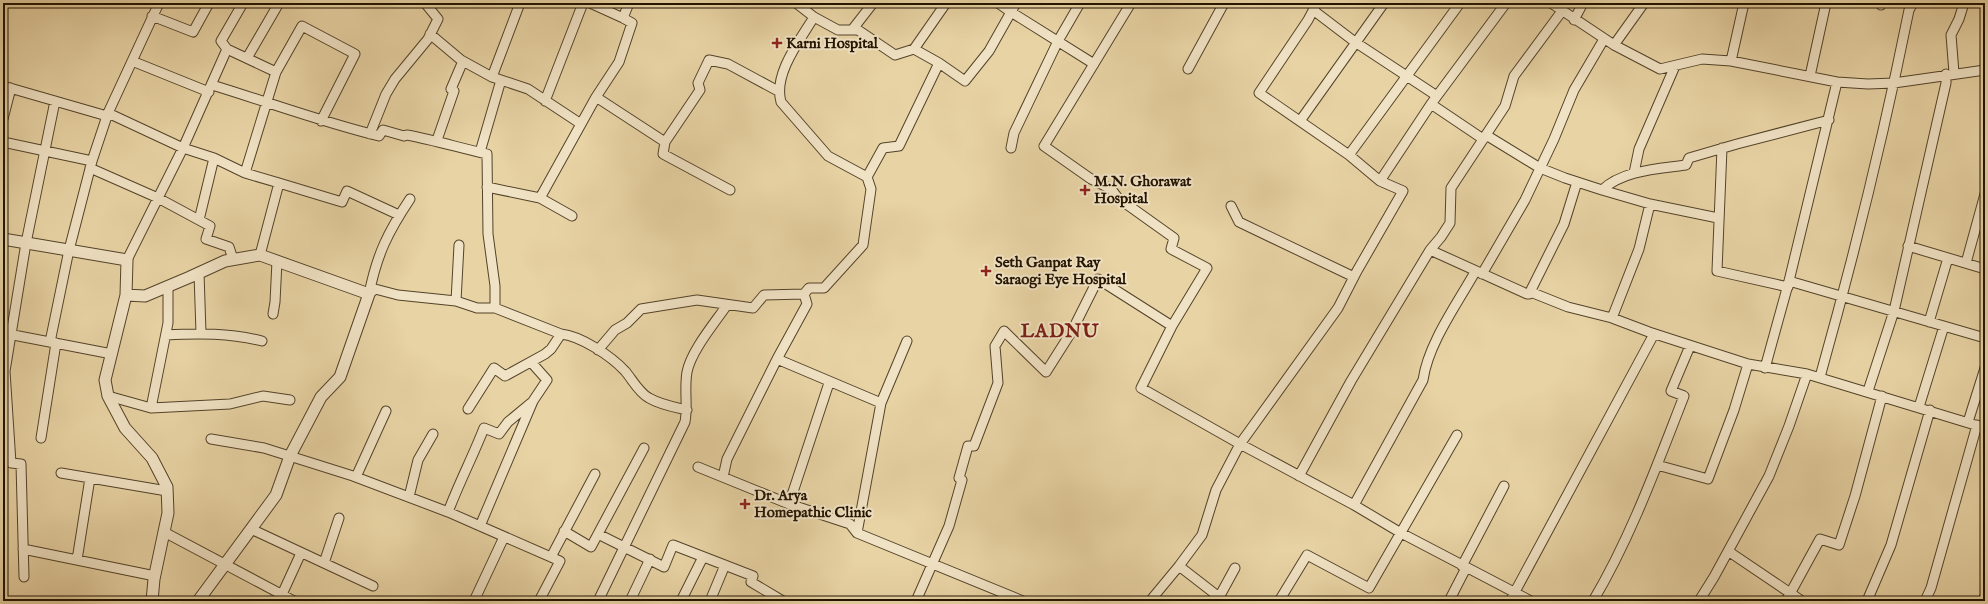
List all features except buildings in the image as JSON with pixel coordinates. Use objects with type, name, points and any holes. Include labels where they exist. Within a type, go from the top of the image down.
[{"type":"street","points":[[41,438],[53,343],[68,250],[91,165],[108,114],[159,3]]},
{"type":"street","points":[[152,16],[193,32],[209,3]]},
{"type":"street","points":[[243,3],[221,41],[226,49],[276,72]]},
{"type":"street","points":[[247,58],[279,3]]},
{"type":"street","points":[[480,152],[496,78],[520,3]]},
{"type":"street","points":[[545,101],[583,3]]},
{"type":"street","points":[[540,198],[596,97],[619,62],[632,23],[590,3]]},
{"type":"street","points":[[623,18],[629,3]]},
{"type":"street","points":[[796,3],[814,17],[838,30],[858,30],[895,55],[914,49],[946,3]]},
{"type":"street","points":[[852,30],[873,3]]},
{"type":"street","points":[[998,3],[1094,64]]},
{"type":"street","points":[[914,49],[939,63],[965,81],[990,51],[1016,3]]},
{"type":"street","points":[[1011,148],[1014,132],[1058,41],[1080,3]]},
{"type":"street","points":[[1131,3],[1044,146],[1091,179],[1111,189],[1118,198],[1174,238],[1171,250],[1207,268],[1172,326],[1141,388],[1240,444],[1354,505],[1401,533],[1531,601]]},
{"type":"street","points":[[1188,69],[1224,3]]},
{"type":"street","points":[[1300,121],[1384,3]]},
{"type":"street","points":[[1349,155],[1460,3]]},
{"type":"street","points":[[1380,181],[1434,100],[1506,3]]},
{"type":"street","points":[[1551,3],[1604,39],[1660,70],[1702,59],[1731,61],[1837,82],[1868,84],[1985,70]]},
{"type":"street","points":[[1574,20],[1582,3]]},
{"type":"street","points":[[1614,45],[1644,3]]},
{"type":"street","points":[[1731,61],[1744,3]]},
{"type":"street","points":[[1810,76],[1826,3]]},
{"type":"street","points":[[1820,378],[1843,297],[1894,82],[1909,10],[1913,3]]},
{"type":"street","points":[[1868,391],[1894,311],[1946,83],[1950,74],[1951,35],[1959,20],[1964,3]]},
{"type":"street","points":[[370,134],[386,94],[395,79],[430,34],[438,19],[426,4]]},
{"type":"street","points":[[1150,601],[1202,535],[1216,490],[1240,444],[1338,308],[1403,191],[1380,181],[1349,155],[1259,93],[1315,7],[1355,42],[1406,76],[1434,100],[1485,137],[1540,168],[1602,190],[1650,204],[1718,218]]},
{"type":"street","points":[[1299,476],[1352,381],[1430,250],[1441,238],[1450,223],[1452,188],[1505,106],[1514,76],[1562,11]]},
{"type":"street","points":[[814,17],[787,61],[778,91],[781,102],[828,156],[867,177]]},
{"type":"street","points":[[245,173],[276,72],[302,26],[355,54],[321,121]]},
{"type":"street","points":[[430,34],[463,61],[496,78],[528,89],[581,124]]},
{"type":"street","points":[[1354,505],[1424,380],[1426,365],[1445,325],[1525,200],[1574,90],[1604,39]]},
{"type":"street","points":[[152,601],[155,576],[168,513],[167,491],[152,458],[125,428],[108,396],[105,380],[126,295],[127,260],[183,148],[226,49]]},
{"type":"street","points":[[730,190],[663,154],[665,142],[700,90],[698,83],[709,60],[728,64],[778,91]]},
{"type":"street","points":[[132,61],[210,88],[268,102],[321,121],[370,134],[379,136],[383,130],[404,136],[407,135],[437,140],[449,146],[487,154],[488,234],[495,286],[495,308]]},
{"type":"street","points":[[437,140],[454,91],[451,88],[463,61]]},
{"type":"street","points":[[598,350],[615,330],[627,323],[641,308],[697,300],[753,308],[764,295],[804,294],[809,288],[824,288],[863,245],[870,189],[867,177],[883,148],[899,146],[939,63]]},
{"type":"street","points":[[1634,173],[1639,149],[1675,66]]},
{"type":"street","points":[[1765,368],[1789,284],[1837,82]]},
{"type":"street","points":[[3,120],[7,87],[108,114],[183,148],[214,158],[245,173],[342,202],[346,191],[400,215]]},
{"type":"street","points":[[596,97],[665,142]]},
{"type":"street","points":[[24,577],[21,464],[11,463],[5,385],[7,334],[55,101]]},
{"type":"street","points":[[1602,190],[1608,185],[1634,173],[1686,165],[1689,158],[1829,120]]},
{"type":"street","points":[[3,142],[44,151],[91,165],[158,198],[210,226],[206,239],[229,247],[233,259]]},
{"type":"street","points":[[1722,148],[1717,271],[1789,284],[1843,297],[1985,338]]},
{"type":"street","points":[[199,220],[214,158]]},
{"type":"street","points":[[1529,294],[1564,224],[1578,182]]},
{"type":"street","points":[[260,255],[279,183]]},
{"type":"street","points":[[488,187],[540,198],[572,216]]},
{"type":"street","points":[[1966,263],[1985,194]]},
{"type":"street","points":[[198,601],[276,495],[290,456],[321,396],[340,377],[369,294],[375,265],[391,228],[410,198]]},
{"type":"street","points":[[1612,318],[1639,249],[1650,204]]},
{"type":"street","points":[[1231,206],[1240,222],[1354,277]]},
{"type":"street","points":[[3,239],[127,260]]},
{"type":"street","points":[[456,301],[459,244]]},
{"type":"street","points":[[1908,246],[1985,269]]},
{"type":"street","points":[[1430,250],[1527,294],[1533,292],[1568,307],[1612,318],[1654,334],[1748,364],[1807,374],[1981,426],[1931,588],[1925,601]]},
{"type":"street","points":[[126,295],[145,296],[225,261],[260,255],[369,294]]},
{"type":"street","points":[[1929,322],[1948,258]]},
{"type":"street","points":[[273,314],[277,261]]},
{"type":"street","points":[[199,273],[201,333]]},
{"type":"street","points":[[916,601],[949,526],[962,480],[959,478],[968,446],[974,446],[998,383],[995,346],[1004,331],[1046,372],[1072,330],[1098,280],[1172,326]]},
{"type":"street","points":[[151,408],[168,323],[168,286]]},
{"type":"street","points":[[369,294],[375,289],[398,295],[456,301],[477,308],[495,308],[562,334],[570,335],[598,350],[624,370],[648,398],[668,406],[687,410]]},
{"type":"street","points":[[723,477],[727,460],[777,359],[807,304],[804,294]]},
{"type":"street","points":[[598,601],[685,422],[687,410],[687,373],[692,359],[727,305]]},
{"type":"street","points":[[1919,407],[1944,326]]},
{"type":"street","points":[[166,335],[201,333],[239,336],[262,341]]},
{"type":"street","points":[[7,334],[112,354]]},
{"type":"street","points":[[468,409],[494,368],[505,376],[551,349],[562,334]]},
{"type":"street","points":[[1510,601],[1654,334]]},
{"type":"street","points":[[857,532],[881,403],[907,342]]},
{"type":"street","points":[[1593,601],[1627,534],[1657,465],[1684,396],[1671,391],[1690,346]]},
{"type":"street","points":[[777,359],[829,383],[881,403]]},
{"type":"street","points":[[480,526],[534,401],[547,380],[531,362]]},
{"type":"street","points":[[1657,465],[1708,479],[1734,410],[1748,364]]},
{"type":"street","points":[[1968,422],[1985,368]]},
{"type":"street","points":[[1699,601],[1728,551],[1768,476],[1789,426],[1807,374]]},
{"type":"street","points":[[790,504],[829,383]]},
{"type":"street","points":[[108,396],[151,408],[180,408],[230,404],[263,396],[290,400]]},
{"type":"street","points":[[1788,597],[1820,539],[1839,545],[1882,396]]},
{"type":"street","points":[[448,512],[458,486],[471,462],[484,428],[499,434],[508,422],[534,401]]},
{"type":"street","points":[[1867,601],[1892,545],[1930,410]]},
{"type":"street","points":[[356,477],[386,411]]},
{"type":"street","points":[[409,497],[418,460],[433,434]]},
{"type":"street","points":[[1279,601],[1307,555],[1369,588],[1457,435]]},
{"type":"street","points":[[211,439],[264,448],[356,477],[448,512],[560,561],[539,601]]},
{"type":"street","points":[[564,531],[591,547],[644,448]]},
{"type":"street","points":[[698,467],[790,504],[850,524],[857,532],[932,565],[1023,601]]},
{"type":"street","points":[[61,473],[167,491]]},
{"type":"street","points":[[551,557],[594,474]]},
{"type":"street","points":[[77,560],[90,478]]},
{"type":"street","points":[[1449,601],[1504,486]]},
{"type":"street","points":[[324,563],[339,518]]},
{"type":"street","points":[[251,529],[373,586]]},
{"type":"street","points":[[164,532],[281,598],[294,601]]},
{"type":"street","points":[[598,534],[664,567],[673,545],[753,576],[751,582],[783,601]]},
{"type":"street","points":[[474,601],[504,537]]},
{"type":"street","points":[[23,549],[155,576]]},
{"type":"street","points":[[1728,551],[1788,597],[1802,601]]},
{"type":"street","points":[[281,598],[301,553]]},
{"type":"street","points":[[681,601],[703,557]]},
{"type":"street","points":[[630,601],[650,560]]},
{"type":"street","points":[[710,601],[725,565]]},
{"type":"street","points":[[1179,566],[1218,599],[1235,568]]},
{"type":"street","points":[[1984,601],[1985,596]]},
{"type":"place","name":"Karni Hospital","points":[[777,43]]},
{"type":"place","name":"M.N. Ghorawat Hospital","points":[[1085,190]]},
{"type":"place","name":"Seth Ganpat Ray Saraogi Eye Hospital","points":[[986,271]]},
{"type":"place","name":"Dr. Arya Homepathic Clinic","points":[[745,504]]},
{"type":"district","name":"LADNU","points":[[1060,330]]}]
